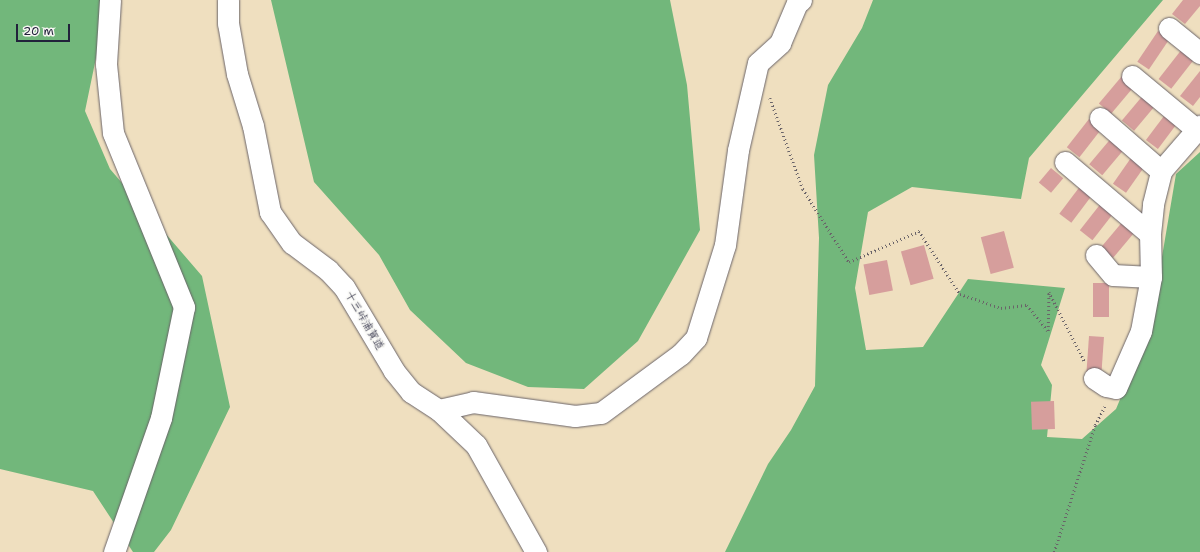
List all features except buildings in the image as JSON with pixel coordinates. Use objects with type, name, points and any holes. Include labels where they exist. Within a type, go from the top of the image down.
[{"type":"street","points":[[110,0],[106,64],[113,133],[184,307],[162,418],[114,552]]},
{"type":"street","name":"十三峠浦賀道","points":[[228,0],[228,23],[237,74],[253,126],[270,212],[292,243],[328,270],[344,287],[394,371],[406,387],[421,400],[439,410],[476,445],[536,552]]},
{"type":"street","points":[[439,410],[473,402],[575,416],[601,413],[681,354],[696,338],[726,246],[738,150],[758,64],[780,43],[797,3],[801,0]]},
{"type":"street","points":[[1169,28],[1200,53]]},
{"type":"street","points":[[1094,378],[1106,386],[1116,388],[1140,331],[1151,277],[1150,234],[1153,204],[1161,171],[1198,128],[1132,76]]},
{"type":"street","points":[[1100,118],[1161,171]]},
{"type":"street","points":[[1065,162],[1150,234]]},
{"type":"street","points":[[1096,255],[1113,275],[1151,277]]},
{"type":"path","points":[[769,93],[803,189],[849,262],[919,231],[960,294],[1001,308],[1027,305],[1048,330],[1048,292],[1094,378]]},
{"type":"path","points":[[1054,552],[1095,425],[1107,402]]},
{"type":"green space","points":[[0,0],[108,0],[85,111],[110,169],[202,276],[230,407],[171,530],[154,552],[133,552],[93,491],[0,469]]},
{"type":"green space","points":[[271,0],[670,0],[687,85],[700,230],[638,341],[584,389],[528,387],[466,363],[410,310],[379,255],[314,182]]},
{"type":"green space","points":[[873,0],[1163,0],[1029,158],[1021,199],[912,187],[868,212],[855,288],[866,350],[923,347],[968,279],[1065,288],[1041,365],[1052,385],[1047,437],[1082,439],[1116,409],[1150,328],[1176,174],[1200,152],[1200,552],[725,552],[768,464],[791,430],[815,386],[819,238],[814,155],[828,85],[862,28]]}]
